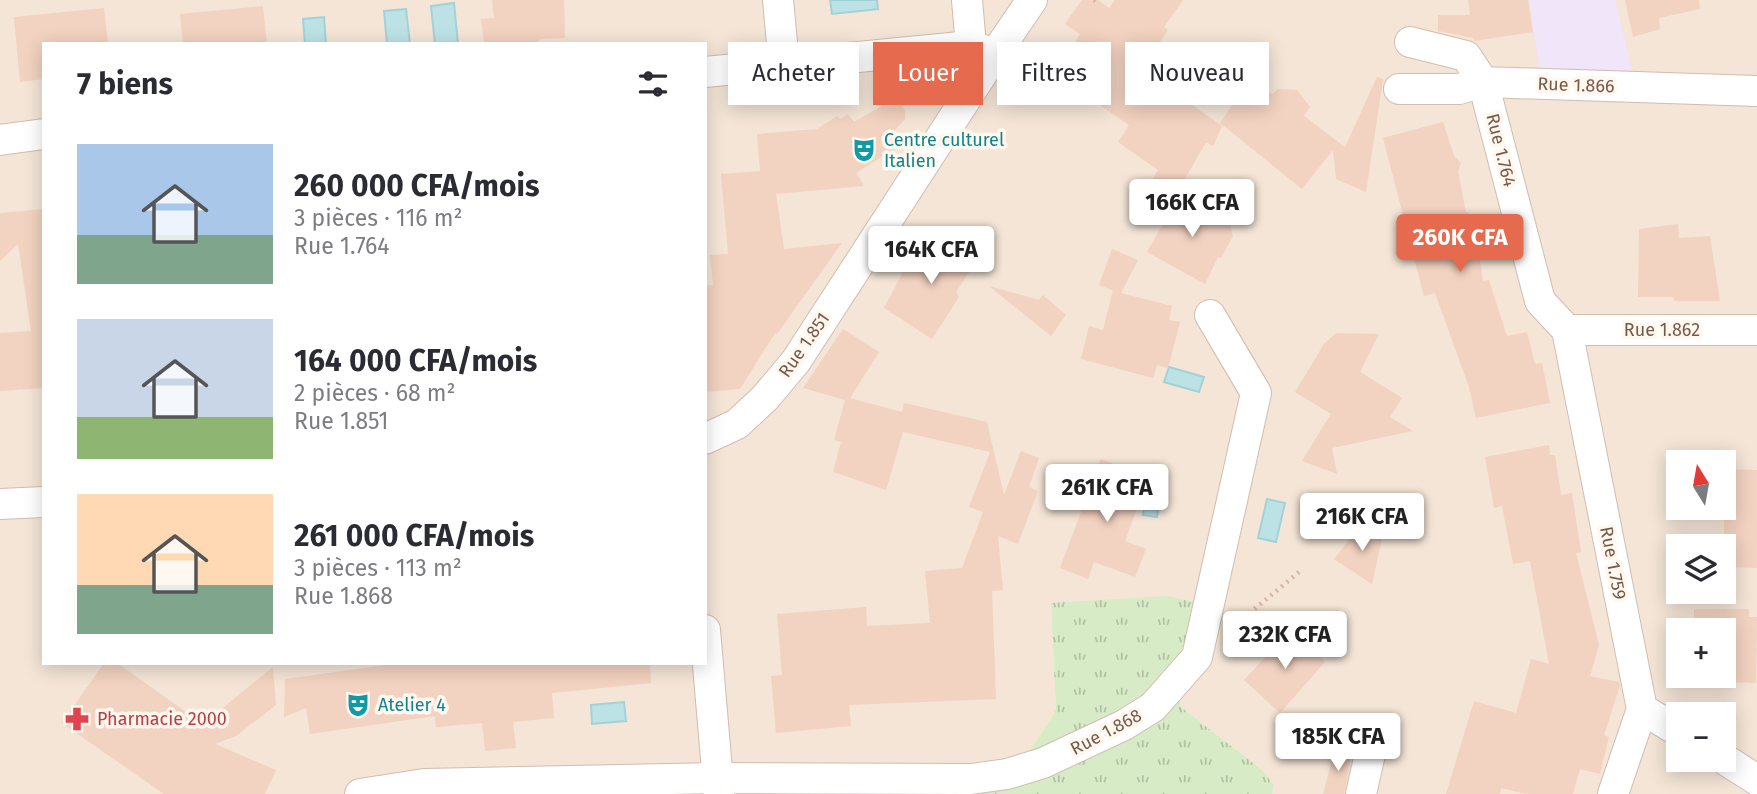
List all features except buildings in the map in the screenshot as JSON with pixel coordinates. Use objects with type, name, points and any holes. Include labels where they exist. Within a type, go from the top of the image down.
[{"type":"street","points":[[778,0],[782,42]]},
{"type":"street","points":[[967,0],[980,42]]},
{"type":"street","name":"Rue 1.851","points":[[983,50],[1032,0]]},
{"type":"street","points":[[1410,42],[1466,56],[1483,82]]},
{"type":"street","points":[[707,72],[728,70]]},
{"type":"street","name":"Rue 1.866","points":[[1399,89],[1459,89],[1483,82],[1757,91]]},
{"type":"street","name":"Rue 1.764","points":[[1483,82],[1540,301],[1567,330]]},
{"type":"street","name":"Rue 1.851","points":[[707,438],[737,424],[765,398],[796,361],[950,105]]},
{"type":"street","points":[[0,141],[42,134]]},
{"type":"street","name":"Rue 1.868","points":[[360,794],[424,784],[719,786],[971,779],[1007,774],[1063,754],[1124,725],[1153,707],[1197,657],[1255,393],[1210,315]]},
{"type":"street","name":"Rue 1.862","points":[[1567,330],[1757,330]]},
{"type":"street","name":"Rue 1.759","points":[[1567,330],[1642,709]]},
{"type":"street","points":[[0,504],[42,502]]},
{"type":"street","points":[[707,652],[719,786]]},
{"type":"street","points":[[1613,794],[1642,709],[1666,724]]},
{"type":"street","points":[[1361,794],[1374,741]]},
{"type":"street","points":[[1736,767],[1757,780]]},
{"type":"path","points":[[1197,657],[1299,572]]},
{"type":"shaded area","points":[[0,0],[1757,0],[1757,794],[1272,794],[1274,785],[1262,770],[1181,707],[1174,662],[1051,603],[1056,711],[1006,786],[961,794],[0,794]]},
{"type":"shaded area","points":[[1529,0],[1615,0],[1632,70],[1541,81]]},
{"type":"green space","points":[[1167,596],[1195,602],[1194,627],[1174,662],[1181,707],[1262,770],[1274,785],[1272,794],[961,794],[1006,786],[1056,711],[1051,603]]},
{"type":"water","points":[[830,0],[877,0],[878,9],[832,14]]},
{"type":"water","points":[[454,3],[458,42],[435,42],[431,6]]},
{"type":"water","points":[[406,9],[410,42],[387,42],[384,11]]},
{"type":"water","points":[[324,17],[326,42],[305,42],[303,19]]},
{"type":"water","points":[[1169,367],[1204,377],[1199,392],[1164,382]]},
{"type":"water","points":[[1148,484],[1162,487],[1157,517],[1143,515]]},
{"type":"water","points":[[1267,499],[1285,503],[1276,542],[1258,538]]},
{"type":"water","points":[[624,702],[626,721],[592,724],[591,705]]},
{"type":"place","name":"Centre culturel Italien","points":[[864,150]]},
{"type":"place","name":"Atelier 4","points":[[358,705]]},
{"type":"place","name":"Pharmacie 2000","points":[[77,719]]}]
